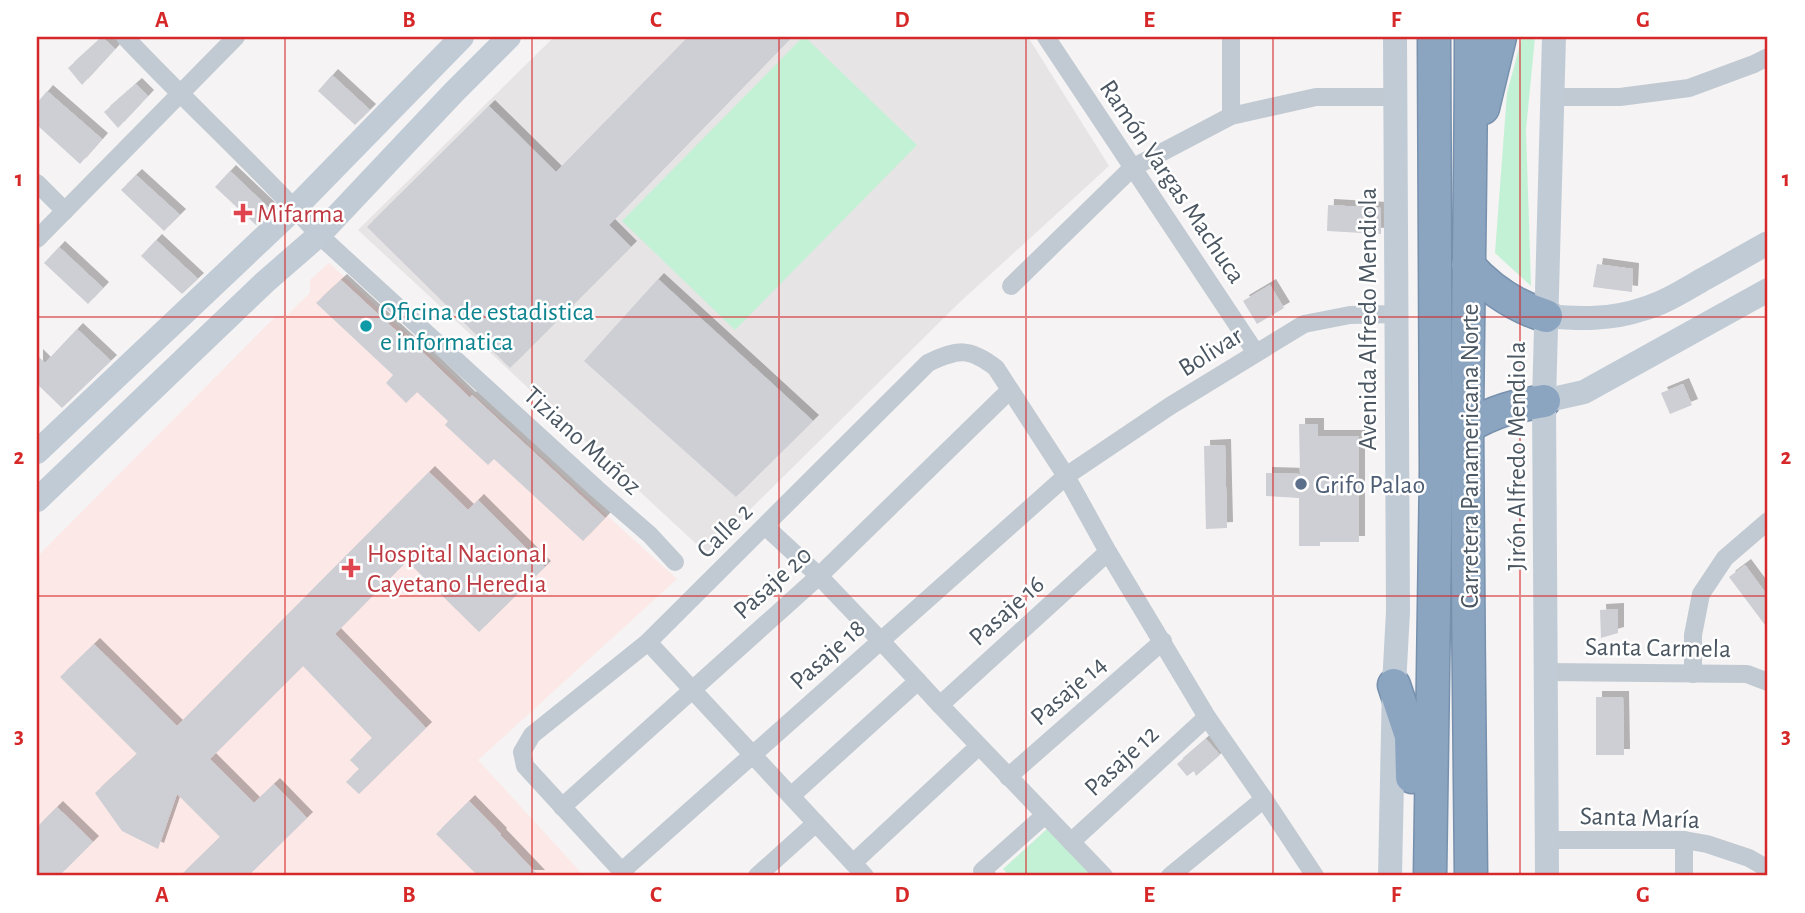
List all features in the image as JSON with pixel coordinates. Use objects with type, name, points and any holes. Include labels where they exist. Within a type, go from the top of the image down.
[{"type":"highway","name":"Carretera Panamericana Norte","points":[[1430,868],[1436,471],[1434,37]]},
{"type":"highway","name":"Carretera Panamericana Norte","points":[[1471,37],[1468,265],[1471,876]]},
{"type":"highway","points":[[1471,160],[1500,37]]},
{"type":"highway","points":[[1468,265],[1481,280],[1508,300],[1546,316]]},
{"type":"highway","points":[[1468,427],[1494,412],[1544,401]]},
{"type":"highway","points":[[1394,685],[1411,736],[1413,818],[1430,868]]},
{"type":"street","name":"Tiziano Muñoz","points":[[125,37],[319,234],[650,535],[674,562]]},
{"type":"street","points":[[37,239],[236,37]]},
{"type":"street","points":[[37,452],[295,208],[462,37]]},
{"type":"street","points":[[37,500],[265,282],[319,234],[509,37]]},
{"type":"street","name":"Ramón Vargas Machuca","points":[[1046,37],[1256,353]]},
{"type":"street","points":[[1231,37],[1231,116]]},
{"type":"street","name":"Avenida Alfredo Mendiola","points":[[1394,685],[1398,612],[1395,37]]},
{"type":"street","name":"Jirón Alfredo Mendiola","points":[[1547,876],[1544,401],[1553,37]]},
{"type":"street","points":[[1553,97],[1620,97],[1689,88],[1768,57]]},
{"type":"street","points":[[1011,286],[1132,167],[1231,116],[1316,97],[1395,97]]},
{"type":"street","points":[[37,183],[65,211]]},
{"type":"street","points":[[1546,316],[1594,318],[1643,310],[1668,299],[1768,243]]},
{"type":"street","points":[[1544,401],[1584,392],[1768,290]]},
{"type":"street","name":"Bolivar","points":[[1066,475],[1170,406],[1304,324],[1350,315],[1396,314]]},
{"type":"street","name":"Calle 2","points":[[562,807],[525,766],[522,752],[532,735],[648,642],[928,363],[946,355],[964,352],[981,356],[996,368],[1010,390]]},
{"type":"street","points":[[1010,390],[1066,475],[1108,552],[1207,717],[1314,876]]},
{"type":"street","name":"Pasaje 20","points":[[562,807],[819,576],[1010,390]]},
{"type":"street","name":"Pasaje 18","points":[[624,874],[1066,475]]},
{"type":"street","points":[[1693,674],[1693,635],[1701,594],[1725,558],[1768,521]]},
{"type":"street","points":[[765,526],[819,576],[1104,876]]},
{"type":"street","name":"Pasaje 16","points":[[940,705],[1108,552]]},
{"type":"street","name":"Pasaje 14","points":[[1009,777],[1163,641]]},
{"type":"street","points":[[648,642],[859,870],[979,747]]},
{"type":"street","name":"Santa Carmela","points":[[1547,673],[1746,674],[1768,681]]},
{"type":"street","points":[[791,796],[918,681]]},
{"type":"street","points":[[1390,876],[1394,685]]},
{"type":"street","name":"Pasaje 12","points":[[1071,842],[1207,717]]},
{"type":"street","points":[[1170,876],[1264,799]]},
{"type":"street","points":[[562,807],[624,874]]},
{"type":"street","points":[[987,876],[982,871],[1045,815]]},
{"type":"street","points":[[757,876],[816,823]]},
{"type":"street","name":"Santa María","points":[[1547,840],[1684,840],[1707,844],[1749,858],[1768,869]]},
{"type":"street","points":[[1684,840],[1684,876]]},
{"type":"shaded area","points":[[554,37],[1028,37],[1109,166],[960,302],[706,553],[358,230]]},
{"type":"shaded area","name":"Hospital Nacional Cayetano Heredia","points":[[329,263],[677,579],[478,760],[584,876],[37,876],[37,557],[276,316],[287,315],[310,293],[310,280]]},
{"type":"green space","points":[[803,37],[917,145],[735,330],[622,221]]},
{"type":"green space","points":[[1522,37],[1535,37],[1526,130],[1531,286],[1495,253],[1507,93]]},
{"type":"green space","points":[[1048,828],[1092,876],[1010,876],[1003,869]]},
{"type":"building","points":[[102,37],[115,49],[82,85],[68,68]]},
{"type":"building","points":[[688,37],[792,37],[609,225],[631,247],[510,368],[367,227],[489,106],[556,172]]},
{"type":"building","points":[[332,75],[370,110],[355,125],[318,91]]},
{"type":"building","points":[[136,84],[148,96],[118,128],[104,112]]},
{"type":"building","points":[[47,91],[102,139],[80,164],[37,125],[37,103]]},
{"type":"building","points":[[230,171],[271,210],[256,225],[215,187]]},
{"type":"building","points":[[136,175],[180,215],[164,231],[121,190]]},
{"type":"building","points":[[1328,205],[1381,208],[1381,234],[1327,231]]},
{"type":"building","points":[[156,240],[198,279],[182,294],[141,256]]},
{"type":"building","points":[[59,247],[103,288],[88,304],[44,263]]},
{"type":"building","points":[[1597,264],[1633,269],[1632,292],[1593,287]]},
{"type":"building","points":[[658,279],[813,421],[736,497],[584,361]]},
{"type":"building","points":[[341,280],[470,398],[472,395],[605,518],[583,541],[494,459],[488,465],[445,425],[448,421],[417,392],[406,403],[386,383],[393,375],[316,303]]},
{"type":"building","points":[[1270,285],[1284,308],[1257,324],[1243,301]]},
{"type":"building","points":[[77,329],[111,361],[62,408],[37,384],[37,355],[45,363]]},
{"type":"building","points":[[1683,384],[1692,405],[1670,414],[1661,393]]},
{"type":"building","points":[[1299,424],[1318,424],[1318,436],[1359,436],[1359,542],[1320,542],[1320,546],[1299,546],[1299,498],[1266,496],[1266,473],[1300,474]]},
{"type":"building","points":[[1225,445],[1227,528],[1206,529],[1204,446]]},
{"type":"building","points":[[429,472],[468,510],[478,500],[545,567],[479,632],[407,561],[335,634],[426,728],[359,794],[346,782],[359,769],[350,760],[372,738],[303,666],[210,759],[254,803],[274,784],[307,818],[248,876],[180,876],[220,837],[177,794],[158,849],[122,831],[95,793],[137,754],[60,677],[94,644],[177,726]]},
{"type":"building","points":[[1745,565],[1768,596],[1768,629],[1729,577]]},
{"type":"building","points":[[1618,609],[1618,633],[1601,638],[1600,610]]},
{"type":"building","points":[[1596,697],[1623,697],[1624,755],[1596,755]]},
{"type":"building","points":[[1206,739],[1220,755],[1196,776],[1194,771],[1187,776],[1177,764]]},
{"type":"building","points":[[469,801],[539,876],[478,876],[436,834]]},
{"type":"building","points":[[57,807],[93,842],[59,876],[37,876],[37,827]]},
{"type":"place","name":"Mifarma","points":[[243,213]]},
{"type":"place","name":"Oficina de estadistica e informatica","points":[[366,326]]},
{"type":"place","name":"Grifo Palao","points":[[1301,484]]},
{"type":"place","name":"Hospital Nacional Cayetano Heredia","points":[[351,568]]}]
